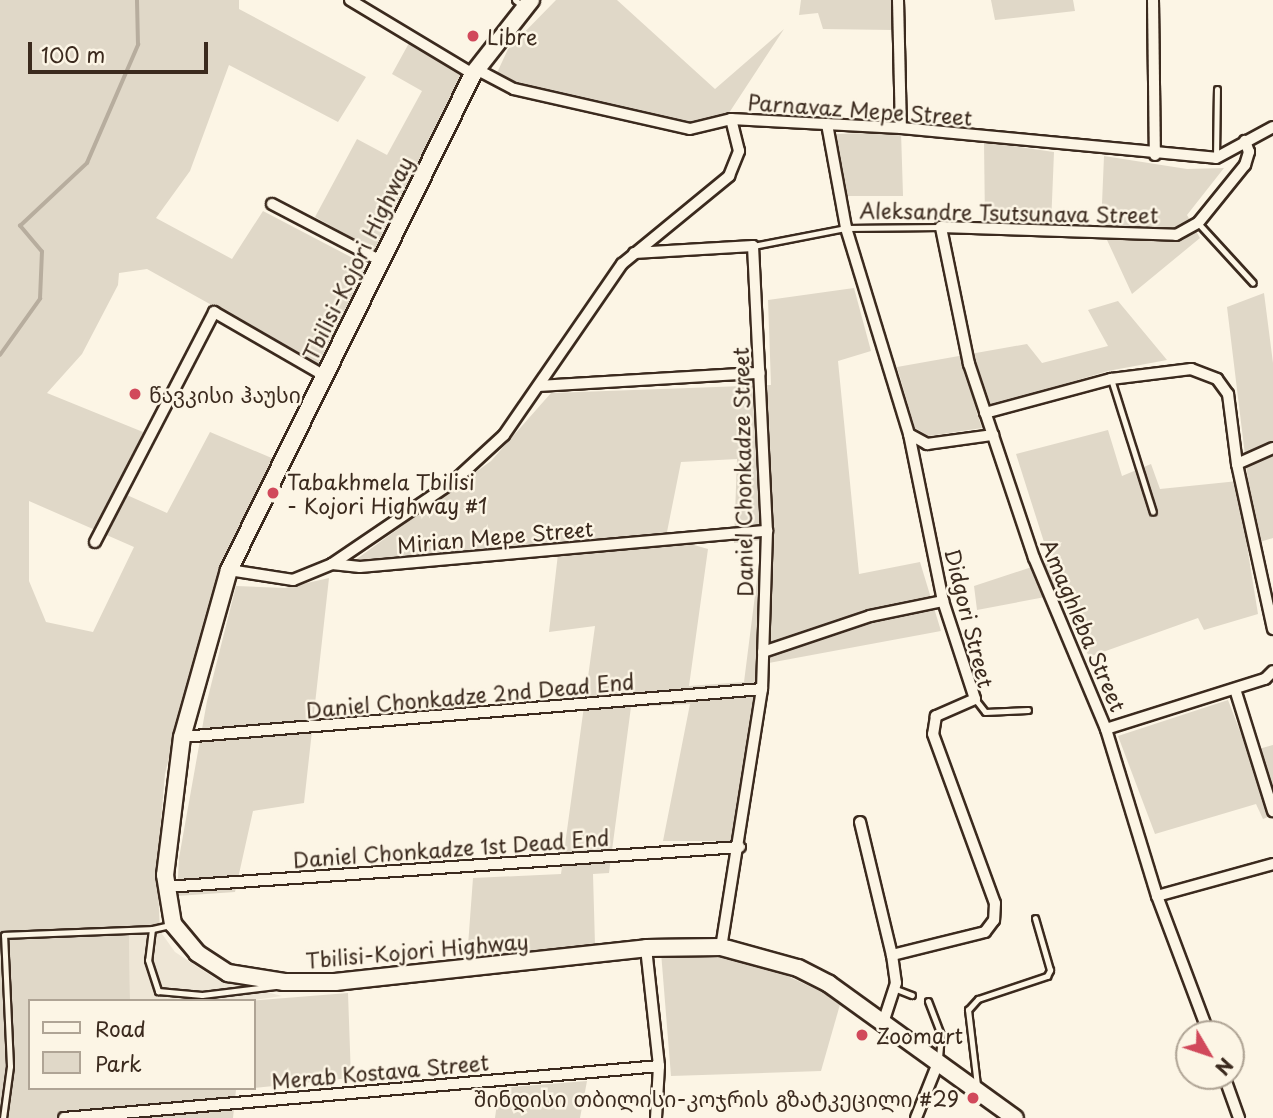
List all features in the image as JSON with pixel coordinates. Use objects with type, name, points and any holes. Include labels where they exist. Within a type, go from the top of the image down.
[{"type":"main road","name":"Tbilisi-Kojori Highway","points":[[523,2],[475,72],[379,260],[229,570],[182,737],[165,887],[173,924],[197,953],[228,973],[284,982],[335,982],[646,948],[721,947],[798,968],[884,1021],[1015,1118]]},
{"type":"street","name":"Parnavaz Mepe Street","points":[[351,0],[475,72],[514,89],[690,129],[731,119],[901,128],[1155,155],[1216,158]]},
{"type":"street","points":[[898,0],[901,128]]},
{"type":"street","points":[[1153,0],[1155,155]]},
{"type":"street","points":[[332,564],[454,481],[504,435],[614,274],[634,253],[729,176],[739,151],[731,119]]},
{"type":"street","name":"Didgori Street","points":[[827,124],[846,228],[909,434],[943,601],[975,699],[936,716],[933,734],[995,903],[995,920],[985,932],[892,955]]},
{"type":"street","points":[[1216,158],[1273,127]]},
{"type":"street","points":[[1198,223],[1245,165],[1249,152],[1245,141]]},
{"type":"street","points":[[272,204],[379,260]]},
{"type":"street","name":"Aleksandre Tsutsunava Street","points":[[941,226],[1176,235],[1198,223]]},
{"type":"street","name":"Amaghleba Street","points":[[941,226],[969,364],[985,413],[1034,558],[1106,729],[1157,897],[1204,1020]]},
{"type":"street","name":"Aleksandre Tsutsunava Street","points":[[634,253],[753,246]]},
{"type":"street","name":"Daniel Chonkadze Street","points":[[721,947],[740,847],[762,690],[767,531],[753,246]]},
{"type":"street","points":[[95,542],[214,312],[323,375]]},
{"type":"street","points":[[985,413],[1111,379],[1191,369],[1217,379],[1228,394],[1237,464],[1273,629]]},
{"type":"street","points":[[539,386],[760,373]]},
{"type":"street","points":[[909,434],[928,443],[993,435]]},
{"type":"street","points":[[1237,464],[1273,448]]},
{"type":"street","name":"Mirian Mepe Street","points":[[229,570],[293,580],[332,564],[360,567],[767,531]]},
{"type":"street","points":[[763,652],[870,616],[943,601]]},
{"type":"street","points":[[1106,729],[1265,679],[1273,671]]},
{"type":"street","points":[[1235,688],[1273,811]]},
{"type":"street","name":"Daniel Chonkadze 2nd Dead End","points":[[182,737],[762,690]]},
{"type":"street","points":[[860,822],[892,955],[896,989],[884,1021]]},
{"type":"street","name":"Daniel Chonkadze 1st Dead End","points":[[165,887],[740,847]]},
{"type":"street","points":[[1157,897],[1273,864]]},
{"type":"street","points":[[646,948],[659,1066],[656,1118]]},
{"type":"street","points":[[916,1118],[938,1063]]},
{"type":"street","name":"Merab Kostava Street","points":[[64,1118],[659,1066]]},
{"type":"street","points":[[1229,1090],[1239,1118]]},
{"type":"lane","points":[[1216,158],[1217,89]]},
{"type":"lane","points":[[1198,223],[1253,283]]},
{"type":"lane","name":"Aleksandre Tsutsunava Street","points":[[753,246],[846,228],[941,226]]},
{"type":"lane","points":[[1111,379],[1153,512]]},
{"type":"lane","points":[[975,699],[985,712],[1028,710]]},
{"type":"lane","points":[[978,1091],[968,1010],[978,999],[1048,976],[1050,970],[1035,918]]},
{"type":"lane","points":[[3,1118],[10,1066],[4,936],[152,929],[173,924]]},
{"type":"lane","points":[[152,929],[148,960],[158,991],[202,995],[262,990],[284,982]]},
{"type":"lane","points":[[896,989],[912,995]]},
{"type":"lane","points":[[928,1001],[943,1045],[938,1063]]},
{"type":"shaded area","points":[[129,931],[160,931],[175,952],[216,979],[282,996],[256,1000],[130,999]]},
{"type":"green space","points":[[0,0],[239,0],[239,9],[366,77],[338,122],[229,65],[190,171],[156,218],[232,259],[263,211],[368,266],[321,366],[147,269],[119,273],[118,285],[82,354],[47,393],[143,432],[118,491],[167,513],[210,432],[274,459],[208,610],[181,709],[165,774],[157,866],[160,931],[129,931],[130,999],[28,999],[28,1090],[236,1090],[233,1118],[0,1118]],"holes":[[[29,501],[134,547],[93,632],[46,622],[29,581]]]},
{"type":"green space","points":[[556,0],[617,0],[715,89],[784,29],[727,116],[689,124],[516,88],[496,75],[508,49]]},
{"type":"green space","points":[[801,0],[892,0],[893,30],[823,29],[818,13],[799,15]]},
{"type":"green space","points":[[991,0],[1073,0],[1075,11],[995,20]]},
{"type":"green space","points":[[409,43],[466,76],[376,251],[315,217],[357,139],[387,155],[422,91],[392,74]]},
{"type":"green space","points":[[901,132],[903,196],[845,196],[834,134]]},
{"type":"green space","points":[[984,142],[1054,152],[1051,225],[985,222]]},
{"type":"green space","points":[[1104,156],[1187,169],[1224,168],[1187,215],[1200,238],[1132,294],[1101,227]]},
{"type":"green space","points":[[854,288],[871,351],[838,361],[859,574],[920,562],[941,631],[758,665],[735,841],[663,841],[690,704],[631,707],[609,873],[593,874],[595,945],[467,959],[473,878],[561,874],[595,626],[549,632],[559,545],[354,561],[491,461],[551,393],[771,385],[768,300]],"holes":[[[737,459],[734,543],[762,540],[744,682],[689,686],[708,549],[666,537],[681,462]]]},
{"type":"green space","points":[[1264,293],[1273,363],[1273,538],[1247,546],[1258,614],[1204,630],[1198,618],[1089,657],[1061,594],[977,610],[974,586],[1050,561],[1016,454],[1108,430],[1122,476],[1151,464],[1160,489],[1248,480],[1227,307]]},
{"type":"green space","points":[[1118,301],[1167,360],[1108,371],[976,410],[982,428],[929,436],[915,428],[897,367],[1027,344],[1042,363],[1108,346],[1088,310]]},
{"type":"green space","points":[[329,578],[304,803],[253,811],[235,892],[177,896],[179,858],[207,701],[236,586],[285,588]]},
{"type":"green space","points":[[1228,700],[1248,752],[1273,745],[1273,815],[1263,819],[1256,804],[1155,834],[1118,736]]},
{"type":"green space","points":[[709,950],[762,964],[841,1001],[821,1071],[671,1076],[661,952]]},
{"type":"green space","points":[[348,993],[351,1078],[256,1088],[256,1000]]},
{"type":"green space","points":[[587,1081],[580,1118],[495,1118],[499,1088]]},
{"type":"waterway","points":[[0,355],[40,299],[42,252],[20,226],[87,163],[138,45],[137,0]]},
{"type":"place","name":"Libre","points":[[473,36]]},
{"type":"place","name":"წავკისი ჰაუსი","points":[[135,394]]},
{"type":"place","name":"Tabakhmela Tbilisi - Kojori Highway #1","points":[[273,493]]},
{"type":"place","name":"Zoomart","points":[[862,1035]]},
{"type":"place","name":"შინდისი თბილისი-კოჯრის გზატკეცილი #29","points":[[973,1098]]}]
